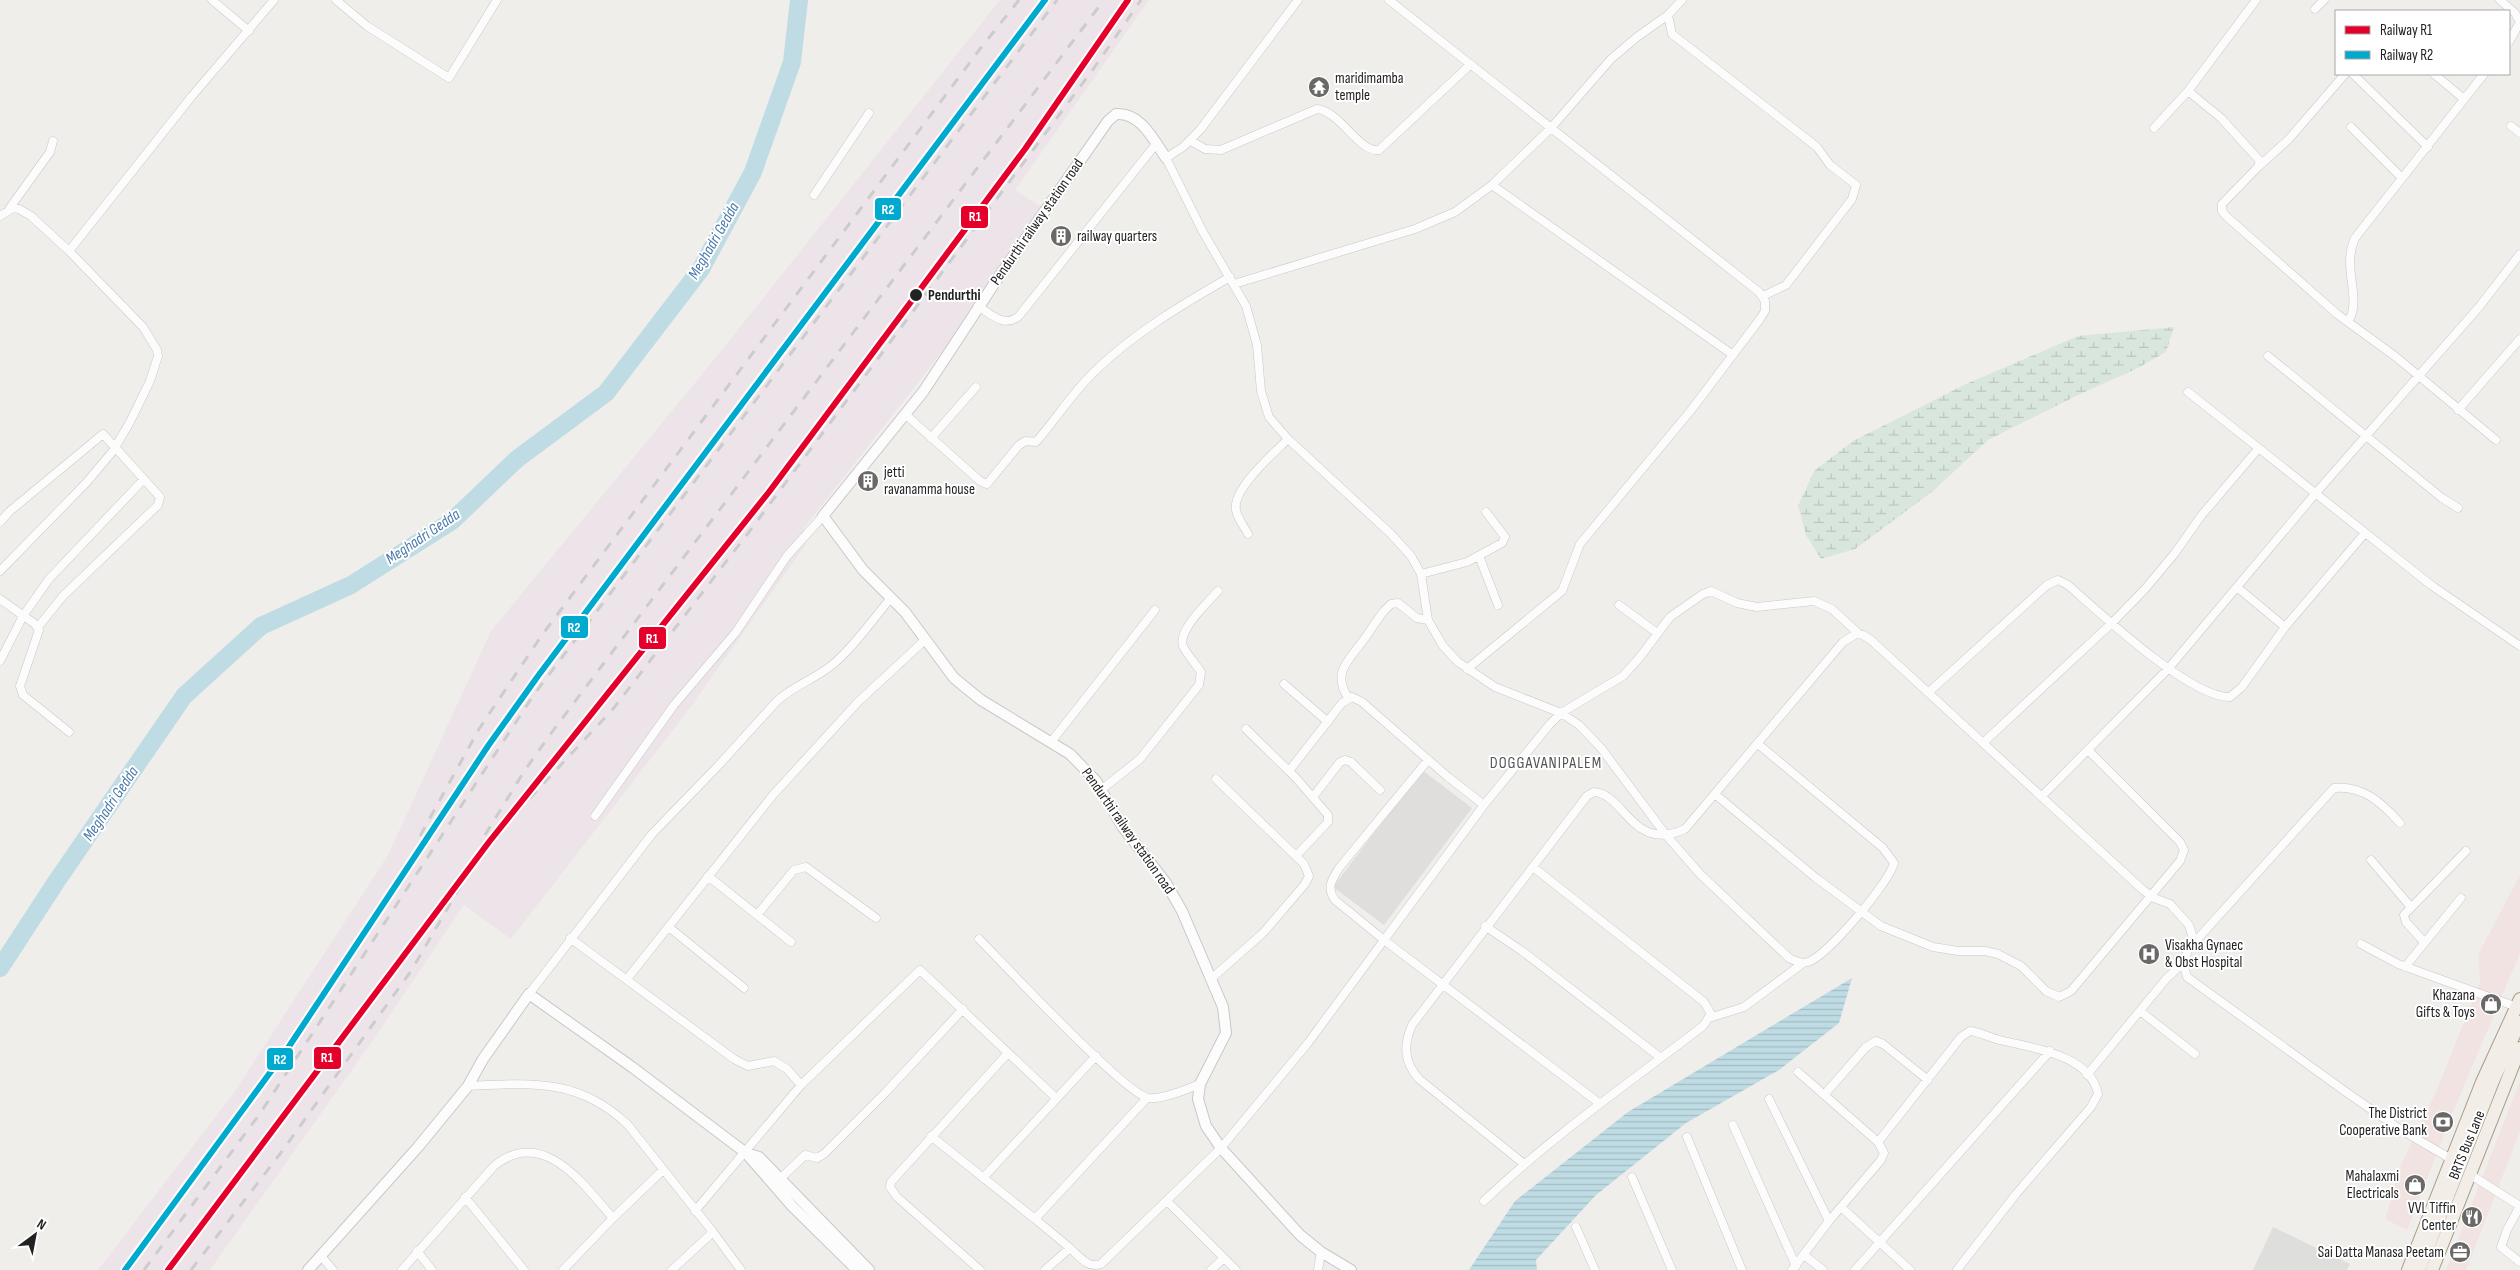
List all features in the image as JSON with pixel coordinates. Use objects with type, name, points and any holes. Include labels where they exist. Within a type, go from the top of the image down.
[{"type":"main road","points":[[2408,1270],[2482,1082],[2518,1003]]},
{"type":"main road","name":"BRTS Bus Lane","points":[[2419,1270],[2493,1082],[2520,1022]]},
{"type":"main road","points":[[2432,1270],[2520,1048]]},
{"type":"street","points":[[212,0],[249,31]]},
{"type":"street","points":[[69,251],[192,96],[274,0]]},
{"type":"street","points":[[336,0],[367,26],[449,78],[497,0]]},
{"type":"street","points":[[1298,0],[1191,140],[1166,158],[1202,232],[1232,280],[1250,318],[1257,345],[1261,391],[1265,410],[1275,426],[1391,534],[1411,556],[1421,574],[1428,620],[1443,646],[1467,669],[1495,687],[1561,714],[1590,736],[1666,835],[1700,874],[1789,958],[1803,963]]},
{"type":"street","points":[[1389,0],[1763,296],[1765,311],[1692,409],[1580,544],[1562,591],[1467,669]]},
{"type":"street","points":[[906,415],[980,481],[987,484],[1019,445],[1026,442],[1036,442],[1102,364],[1144,332],[1196,297],[1232,280],[1422,226],[1455,212],[1492,185],[1552,128],[1617,54],[1668,15],[1682,0]]},
{"type":"street","points":[[2154,128],[2188,91],[2256,0]]},
{"type":"street","points":[[2315,10],[2324,0]]},
{"type":"street","points":[[2500,0],[2515,13],[2520,22],[2510,40]]},
{"type":"street","points":[[1668,15],[1672,34],[1817,147],[1830,165],[1856,185],[1852,199],[1786,285],[1763,296]]},
{"type":"street","points":[[1191,140],[1205,149],[1221,150],[1317,109],[1326,111],[1373,150],[1379,150],[1471,64]]},
{"type":"street","points":[[2344,75],[2290,139],[2225,200],[2222,212],[2348,322],[2396,357],[2417,377],[2496,440]]},
{"type":"street","points":[[2354,75],[2428,147]]},
{"type":"street","points":[[2435,75],[2464,99]]},
{"type":"street","points":[[2348,322],[2354,306],[2348,262],[2350,250],[2365,224],[2428,147],[2483,75]]},
{"type":"street","points":[[2188,91],[2221,118],[2259,158],[2258,167]]},
{"type":"street","points":[[814,195],[869,113]]},
{"type":"street","name":"Pendurthi railway station road","points":[[1166,158],[1139,121],[1132,116],[1116,114],[1108,121],[978,306],[906,415],[823,516],[863,570],[905,612],[945,668],[964,688],[1078,760],[1102,789],[1122,826],[1174,897],[1212,978],[1223,1007],[1226,1033],[1200,1084],[1200,1111],[1211,1136],[1281,1216],[1321,1252],[1351,1270]]},
{"type":"street","points":[[2511,126],[2520,133]]},
{"type":"street","points":[[2351,127],[2402,178]]},
{"type":"street","points":[[0,216],[9,209],[50,152],[53,141]]},
{"type":"street","points":[[978,306],[1004,322],[1009,322],[1019,316],[1156,144]]},
{"type":"street","points":[[1492,185],[1733,355]]},
{"type":"street","points":[[0,571],[86,483],[116,446],[130,422],[157,365],[157,350],[143,327],[69,251],[25,211],[9,209]]},
{"type":"street","points":[[2042,796],[2168,669],[2238,588],[2315,494],[2479,307],[2520,254]]},
{"type":"street","points":[[2458,410],[2520,339]]},
{"type":"street","points":[[2268,356],[2442,498],[2458,508]]},
{"type":"street","points":[[931,438],[976,387]]},
{"type":"street","points":[[2188,392],[2431,585],[2520,646]]},
{"type":"street","points":[[0,522],[103,434],[116,446],[160,497],[159,503],[63,596],[38,627]]},
{"type":"street","points":[[1248,534],[1236,512],[1237,500],[1253,474],[1288,439]]},
{"type":"street","points":[[1984,742],[2112,623],[2175,553],[2201,516],[2258,449]]},
{"type":"street","points":[[0,661],[24,616],[62,563],[144,479]]},
{"type":"street","points":[[1421,574],[1447,568],[1498,547],[1505,540],[1503,532],[1486,512]]},
{"type":"street","points":[[596,816],[679,698],[736,632],[787,556],[823,516]]},
{"type":"street","points":[[1929,692],[2054,580],[2068,585],[2168,669],[2210,692],[2230,698],[2242,687],[2285,627],[2365,534]]},
{"type":"street","points":[[1479,556],[1498,605]]},
{"type":"street","points":[[2238,588],[2285,627]]},
{"type":"street","points":[[1102,789],[1140,759],[1199,685],[1202,676],[1183,646],[1183,636],[1188,626],[1218,591]]},
{"type":"street","points":[[931,1136],[1088,1264],[1095,1266],[1101,1264],[1221,1148],[1308,1043],[1484,804],[1538,737],[1561,714],[1623,676],[1640,658],[1657,633],[1676,612],[1703,594],[1711,592],[1737,603],[1757,607],[1814,601],[1832,609],[1859,634],[1872,640],[2149,895],[2166,902],[2183,918],[2192,932],[2190,947]]},
{"type":"street","points":[[308,1270],[418,1147],[468,1086],[482,1059],[570,938],[640,848],[782,697],[840,658],[891,598]]},
{"type":"street","points":[[0,599],[38,627],[39,635],[26,668],[21,691],[31,704],[68,732]]},
{"type":"street","points":[[1348,698],[1342,688],[1341,680],[1344,667],[1367,632],[1391,604],[1398,603],[1417,618],[1428,620]]},
{"type":"street","points":[[1618,605],[1657,633]]},
{"type":"street","points":[[1051,742],[1155,610]]},
{"type":"street","points":[[1524,1164],[1418,1080],[1411,1070],[1406,1055],[1408,1034],[1419,1014],[1533,867],[1581,801],[1594,792],[1608,799],[1646,831],[1666,835],[1685,829],[1716,795],[1843,642],[1852,635],[1859,634]]},
{"type":"street","points":[[627,979],[670,928],[708,876],[797,768],[858,702],[926,639]]},
{"type":"street","points":[[1284,684],[1328,722]]},
{"type":"street","points":[[1289,771],[1342,703],[1348,698],[1352,698],[1362,702],[1428,760],[1484,804]]},
{"type":"street","points":[[1246,729],[1289,771],[1327,813],[1329,819],[1296,856]]},
{"type":"street","points":[[1484,1201],[1524,1164],[1599,1103],[1661,1058],[1709,1018],[1744,1007],[1803,963],[1813,960],[1861,912],[1889,876],[1894,863],[1883,848],[1758,744]]},
{"type":"street","points":[[1716,795],[1861,912],[1895,934],[1933,947],[1958,951],[1985,950],[2006,957],[2021,966],[2046,992],[2059,997],[2071,991],[2183,855],[2183,845],[2088,750]]},
{"type":"street","points":[[1313,797],[1340,762],[1345,760],[1351,762],[1380,790]]},
{"type":"street","points":[[1428,760],[1339,868],[1329,887],[1330,894],[1384,940],[1599,1103]]},
{"type":"street","points":[[1212,978],[1263,934],[1308,880],[1307,868],[1216,779]]},
{"type":"street","points":[[2087,1075],[2182,963],[2190,947],[2334,788],[2340,787],[2372,795],[2400,823]]},
{"type":"street","points":[[2424,942],[2404,918],[2410,906],[2466,851]]},
{"type":"street","points":[[2371,860],[2410,906]]},
{"type":"street","points":[[757,915],[794,870],[806,867],[876,918]]},
{"type":"street","points":[[1533,867],[1704,1002],[1710,1011],[1709,1018]]},
{"type":"street","points":[[708,876],[790,942]]},
{"type":"street","points":[[2405,967],[2461,898]]},
{"type":"street","points":[[1486,926],[1522,951],[1661,1058]]},
{"type":"street","points":[[670,928],[744,988]]},
{"type":"street","points":[[570,938],[734,1059],[748,1066],[768,1060],[779,1063],[801,1085]]},
{"type":"street","points":[[979,939],[1096,1056],[1136,1091],[1148,1098],[1162,1096],[1200,1084]]},
{"type":"street","points":[[2361,944],[2382,957],[2405,967],[2518,1003]]},
{"type":"street","points":[[2182,963],[2184,973],[2192,980],[2376,1112],[2451,1160]]},
{"type":"street","points":[[696,1211],[801,1085],[920,970],[1056,1098]]},
{"type":"street","points":[[529,994],[632,1067],[746,1153],[792,1206],[857,1270]]},
{"type":"street","points":[[780,1179],[805,1154],[818,1158],[824,1154],[885,1093],[963,1009]]},
{"type":"street","points":[[2140,1011],[2196,1054]]},
{"type":"street","points":[[1878,1142],[1961,1037],[1970,1031],[2050,1051],[2066,1059],[2087,1075],[2097,1089],[2096,1099],[2016,1194],[1957,1270]]},
{"type":"street","points":[[1824,1095],[1866,1047],[1876,1042],[1884,1044],[1928,1080]]},
{"type":"street","points":[[1855,1270],[2050,1051]]},
{"type":"street","points":[[980,1270],[897,1197],[890,1187],[894,1176],[1008,1053]]},
{"type":"street","points":[[983,1178],[1096,1056]]},
{"type":"street","points":[[1733,1125],[1794,1268],[1829,1221],[1884,1156],[1884,1150],[1878,1142],[1798,1072]]},
{"type":"street","points":[[468,1086],[550,1084],[584,1094],[616,1114],[713,1232],[741,1270]]},
{"type":"street","points":[[1035,1219],[1148,1098]]},
{"type":"street","points":[[1770,1099],[1829,1221]]},
{"type":"street","points":[[1687,1137],[1742,1270]]},
{"type":"street","points":[[402,1270],[417,1250],[502,1158],[520,1152],[530,1152],[551,1159],[572,1171],[613,1218]]},
{"type":"street","points":[[746,1153],[759,1158],[869,1270]]},
{"type":"street","points":[[563,1270],[663,1170]]},
{"type":"street","points":[[2471,1174],[2520,1206],[2507,1230],[2501,1247],[2520,1262]]},
{"type":"street","points":[[1632,1178],[1672,1270]]},
{"type":"street","points":[[465,1197],[524,1270]]},
{"type":"street","points":[[1167,1201],[1236,1270]]},
{"type":"street","points":[[1841,1207],[1878,1243],[1910,1270]]},
{"type":"street","points":[[1576,1227],[1595,1270]]},
{"type":"street","points":[[672,1270],[713,1232]]},
{"type":"street","points":[[1045,1270],[1070,1248]]},
{"type":"street","points":[[417,1250],[432,1270]]},
{"type":"street","points":[[1318,1270],[1321,1252]]},
{"type":"street","points":[[1804,1255],[1823,1270]]},
{"type":"street","points":[[321,1256],[333,1270]]},
{"type":"street","points":[[1212,1270],[1224,1258]]},
{"type":"shaded area","points":[[1000,0],[1149,0],[1015,190],[1051,213],[804,528],[806,544],[687,712],[511,939],[464,905],[378,1033],[210,1270],[98,1270],[235,1091],[388,855],[491,631],[717,356]]},
{"type":"shaded area","points":[[1422,770],[1472,808],[1384,925],[1333,887]]},
{"type":"shaded area","points":[[2520,875],[2520,953],[2453,1112],[2407,1230],[2385,1219],[2401,1165],[2435,1094],[2480,983],[2478,955]]},
{"type":"shaded area","points":[[2520,1081],[2520,1131],[2466,1270],[2446,1270]]},
{"type":"shaded area","points":[[2273,1227],[2350,1264],[2347,1270],[2253,1270]]},
{"type":"green space","points":[[2174,327],[2166,352],[2136,369],[2078,395],[1988,440],[1933,491],[1855,549],[1821,559],[1806,535],[1798,506],[1814,471],[1853,441],[1966,384],[2078,336]]},
{"type":"water","points":[[1852,978],[1839,1023],[1779,1070],[1686,1123],[1596,1195],[1536,1260],[1537,1270],[1469,1270],[1515,1201],[1628,1112]]},
{"type":"waterway","name":"Meghadri Gedda","points":[[0,968],[56,882],[184,696],[261,626],[351,585],[452,521],[517,459],[606,393],[701,269],[753,172],[792,62],[799,0]]},
{"type":"railway","points":[[420,836],[479,729],[542,635],[980,49],[1019,0]]},
{"type":"railway","points":[[125,1270],[286,1051],[488,746],[538,676],[1045,0]]},
{"type":"railway","points":[[144,1270],[259,1115],[533,696],[1057,0]]},
{"type":"railway","points":[[485,835],[525,770],[555,728],[1104,0]]},
{"type":"railway","points":[[489,842],[613,709],[752,528],[1094,68],[1141,0]]},
{"type":"railway","points":[[191,1270],[280,1154],[411,971],[477,858]]},
{"type":"rail line","name":"R2","points":[[125,1270],[286,1051],[488,746],[538,676],[1045,0]]},
{"type":"rail line","name":"R1","points":[[168,1270],[489,842],[769,492],[1025,149],[1128,0]]},
{"type":"place","name":"maridimamba temple","points":[[1319,87]]},
{"type":"place","name":"railway quarters","points":[[1061,236]]},
{"type":"place","name":"Pendurthi","points":[[916,295]]},
{"type":"place","name":"jetti ravanamma house","points":[[868,481]]},
{"type":"place","name":"Visakha Gynaec & Obst Hospital","points":[[2149,954]]},
{"type":"place","name":"Khazana Gifts & Toys","points":[[2491,1004]]},
{"type":"place","name":"The District Cooperative Bank","points":[[2443,1122]]},
{"type":"place","name":"Mahalaxmi Electricals","points":[[2415,1185]]},
{"type":"place","name":"VVL Tiffin Center","points":[[2472,1217]]},
{"type":"place","name":"Sai Datta Manasa Peetam","points":[[2460,1252]]},
{"type":"district","name":"DOGGAVANIPALEM","points":[[1546,763]]}]
